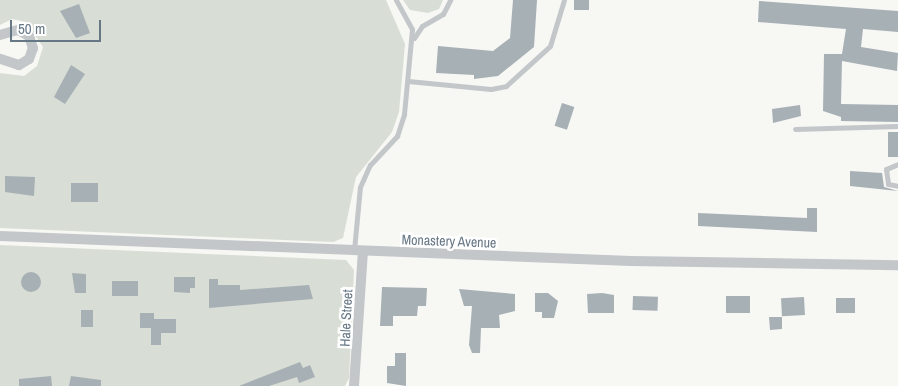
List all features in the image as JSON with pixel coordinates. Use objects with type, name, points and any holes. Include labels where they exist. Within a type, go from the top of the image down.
[{"type":"street","points":[[0,35],[18,30],[29,36],[33,48],[29,59],[20,65],[0,59]]},
{"type":"street","name":"Monastery Avenue","points":[[0,236],[667,262],[898,264]]},
{"type":"street","name":"Hale Street","points":[[354,386],[358,251]]},
{"type":"lane","points":[[358,251],[360,187],[370,165],[400,130],[408,81],[413,41],[411,25],[396,0]]},
{"type":"lane","points":[[413,41],[422,26],[443,14],[450,0]]},
{"type":"lane","points":[[408,81],[491,89],[510,84],[550,46],[564,0]]},
{"type":"lane","points":[[795,129],[898,126]]},
{"type":"lane","points":[[898,164],[886,169],[888,184],[898,186]]},
{"type":"shaded area","points":[[0,0],[386,0],[405,44],[399,112],[392,132],[356,177],[343,238],[333,242],[0,228],[0,73],[24,76],[37,66],[43,47],[26,22],[12,19],[0,25]]},
{"type":"shaded area","points":[[403,0],[443,0],[439,9],[428,13],[410,10]]},
{"type":"shaded area","points":[[0,245],[346,260],[354,270],[349,378],[345,386],[0,386]]},
{"type":"building","points":[[513,0],[537,0],[534,47],[498,76],[474,79],[474,75],[436,73],[438,46],[493,51],[510,38]]},
{"type":"building","points":[[574,0],[589,0],[589,10],[574,10]]},
{"type":"building","points":[[759,1],[898,11],[898,32],[863,29],[861,47],[898,53],[897,71],[842,61],[841,104],[898,105],[898,122],[841,121],[841,117],[823,111],[824,54],[842,54],[846,29],[758,22]]},
{"type":"building","points":[[79,4],[90,33],[76,38],[60,11]]},
{"type":"building","points":[[71,65],[85,74],[65,104],[54,97]]},
{"type":"building","points":[[562,103],[574,107],[567,130],[555,126]]},
{"type":"building","points":[[800,105],[801,116],[773,123],[772,109]]},
{"type":"building","points":[[888,132],[898,132],[898,157],[888,157]]},
{"type":"building","points":[[850,171],[882,173],[884,187],[898,191],[850,186]]},
{"type":"building","points":[[5,176],[35,177],[34,196],[5,192]]},
{"type":"building","points":[[71,183],[98,183],[98,202],[71,202]]},
{"type":"building","points":[[807,208],[817,208],[817,232],[698,226],[698,213],[807,218]]},
{"type":"building","points":[[31,272],[38,275],[41,282],[38,289],[31,292],[24,289],[21,282],[24,275]]},
{"type":"building","points":[[72,273],[86,274],[86,293],[75,293]]},
{"type":"building","points":[[174,277],[195,277],[195,288],[190,288],[190,293],[174,292]]},
{"type":"building","points":[[209,279],[218,279],[218,285],[240,285],[240,290],[309,285],[313,299],[209,308]]},
{"type":"building","points":[[112,281],[138,281],[138,296],[112,296]]},
{"type":"building","points":[[382,287],[427,288],[426,306],[418,306],[417,316],[393,316],[393,326],[380,326]]},
{"type":"building","points":[[459,289],[515,294],[515,311],[499,315],[500,328],[481,328],[480,353],[472,353],[469,345],[472,306],[464,306]]},
{"type":"building","points":[[535,293],[548,293],[558,301],[554,318],[542,318],[542,312],[535,312]]},
{"type":"building","points":[[602,293],[614,295],[614,313],[588,313],[587,294]]},
{"type":"building","points":[[633,296],[658,297],[657,311],[633,310]]},
{"type":"building","points":[[726,296],[750,296],[750,313],[726,313]]},
{"type":"building","points":[[804,297],[805,315],[782,316],[781,298]]},
{"type":"building","points":[[836,298],[855,298],[855,313],[836,313]]},
{"type":"building","points":[[81,310],[93,310],[93,327],[81,327]]},
{"type":"building","points":[[140,313],[154,313],[154,319],[176,319],[176,333],[161,333],[161,345],[151,345],[151,328],[140,328]]},
{"type":"building","points":[[769,317],[782,317],[782,329],[770,330]]},
{"type":"building","points":[[395,353],[406,353],[406,386],[387,383],[387,366],[395,366]]},
{"type":"building","points":[[300,362],[303,368],[310,365],[315,377],[299,383],[297,377],[269,386],[239,386]]},
{"type":"building","points":[[51,376],[52,386],[19,386],[19,379]]},
{"type":"building","points":[[71,376],[101,380],[101,386],[69,386]]}]
